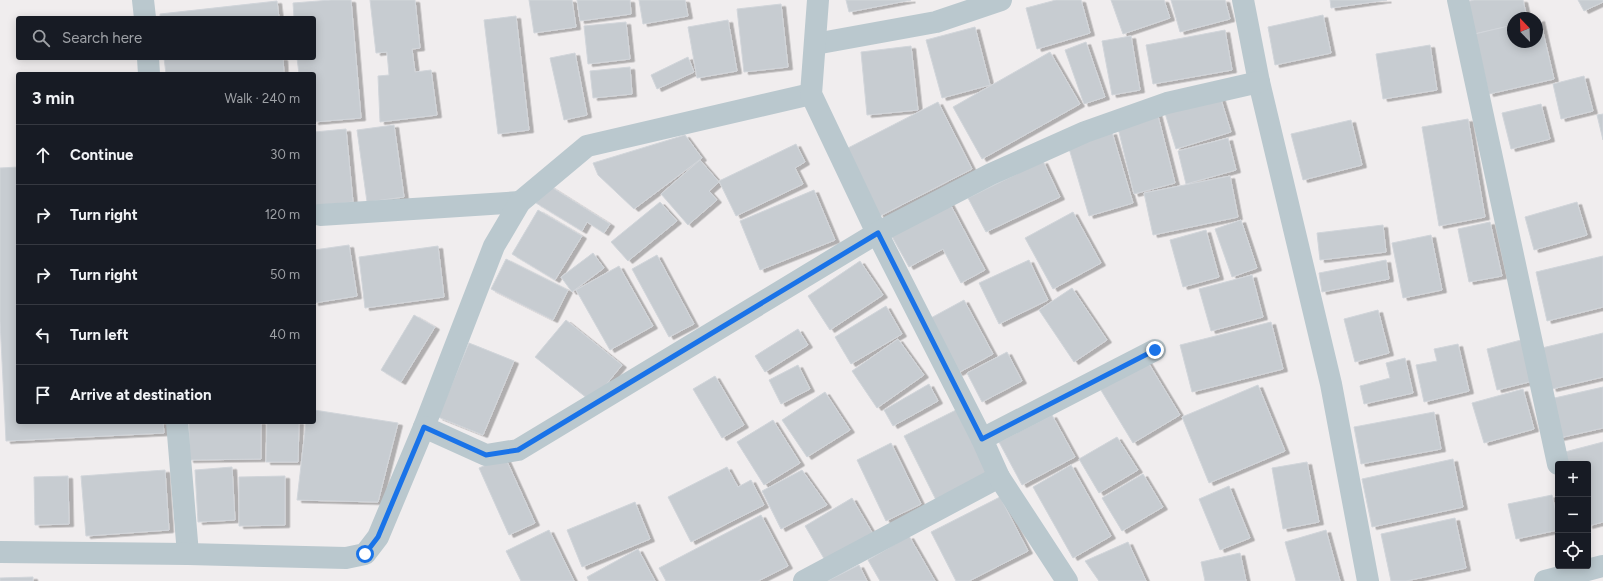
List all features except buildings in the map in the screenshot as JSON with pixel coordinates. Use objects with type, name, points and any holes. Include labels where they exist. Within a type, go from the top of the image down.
[{"type":"street","points":[[143,0],[145,16]]},
{"type":"street","points":[[818,0],[811,94],[878,233],[982,439],[999,477],[1067,581]]},
{"type":"street","points":[[815,44],[936,22],[1001,0]]},
{"type":"street","points":[[1243,0],[1259,82],[1331,384],[1368,581]]},
{"type":"street","points":[[1458,0],[1557,461]]},
{"type":"street","points":[[148,60],[149,72]]},
{"type":"street","points":[[424,427],[486,455],[518,450],[878,233],[991,174],[1085,132],[1167,103],[1259,82]]},
{"type":"street","points":[[0,552],[188,554],[346,558],[365,554],[378,537],[424,427],[494,246],[520,202],[587,146],[811,94]]},
{"type":"street","points":[[320,216],[520,202]]},
{"type":"street","points":[[982,439],[1155,350]]},
{"type":"street","points":[[177,424],[188,554]]},
{"type":"street","points":[[803,581],[999,477]]},
{"type":"street","points":[[1545,581],[1581,573],[1603,566]]},
{"type":"route","points":[[365,554],[378,537],[424,427],[486,455],[518,450],[878,233],[982,439],[1155,350]]}]
